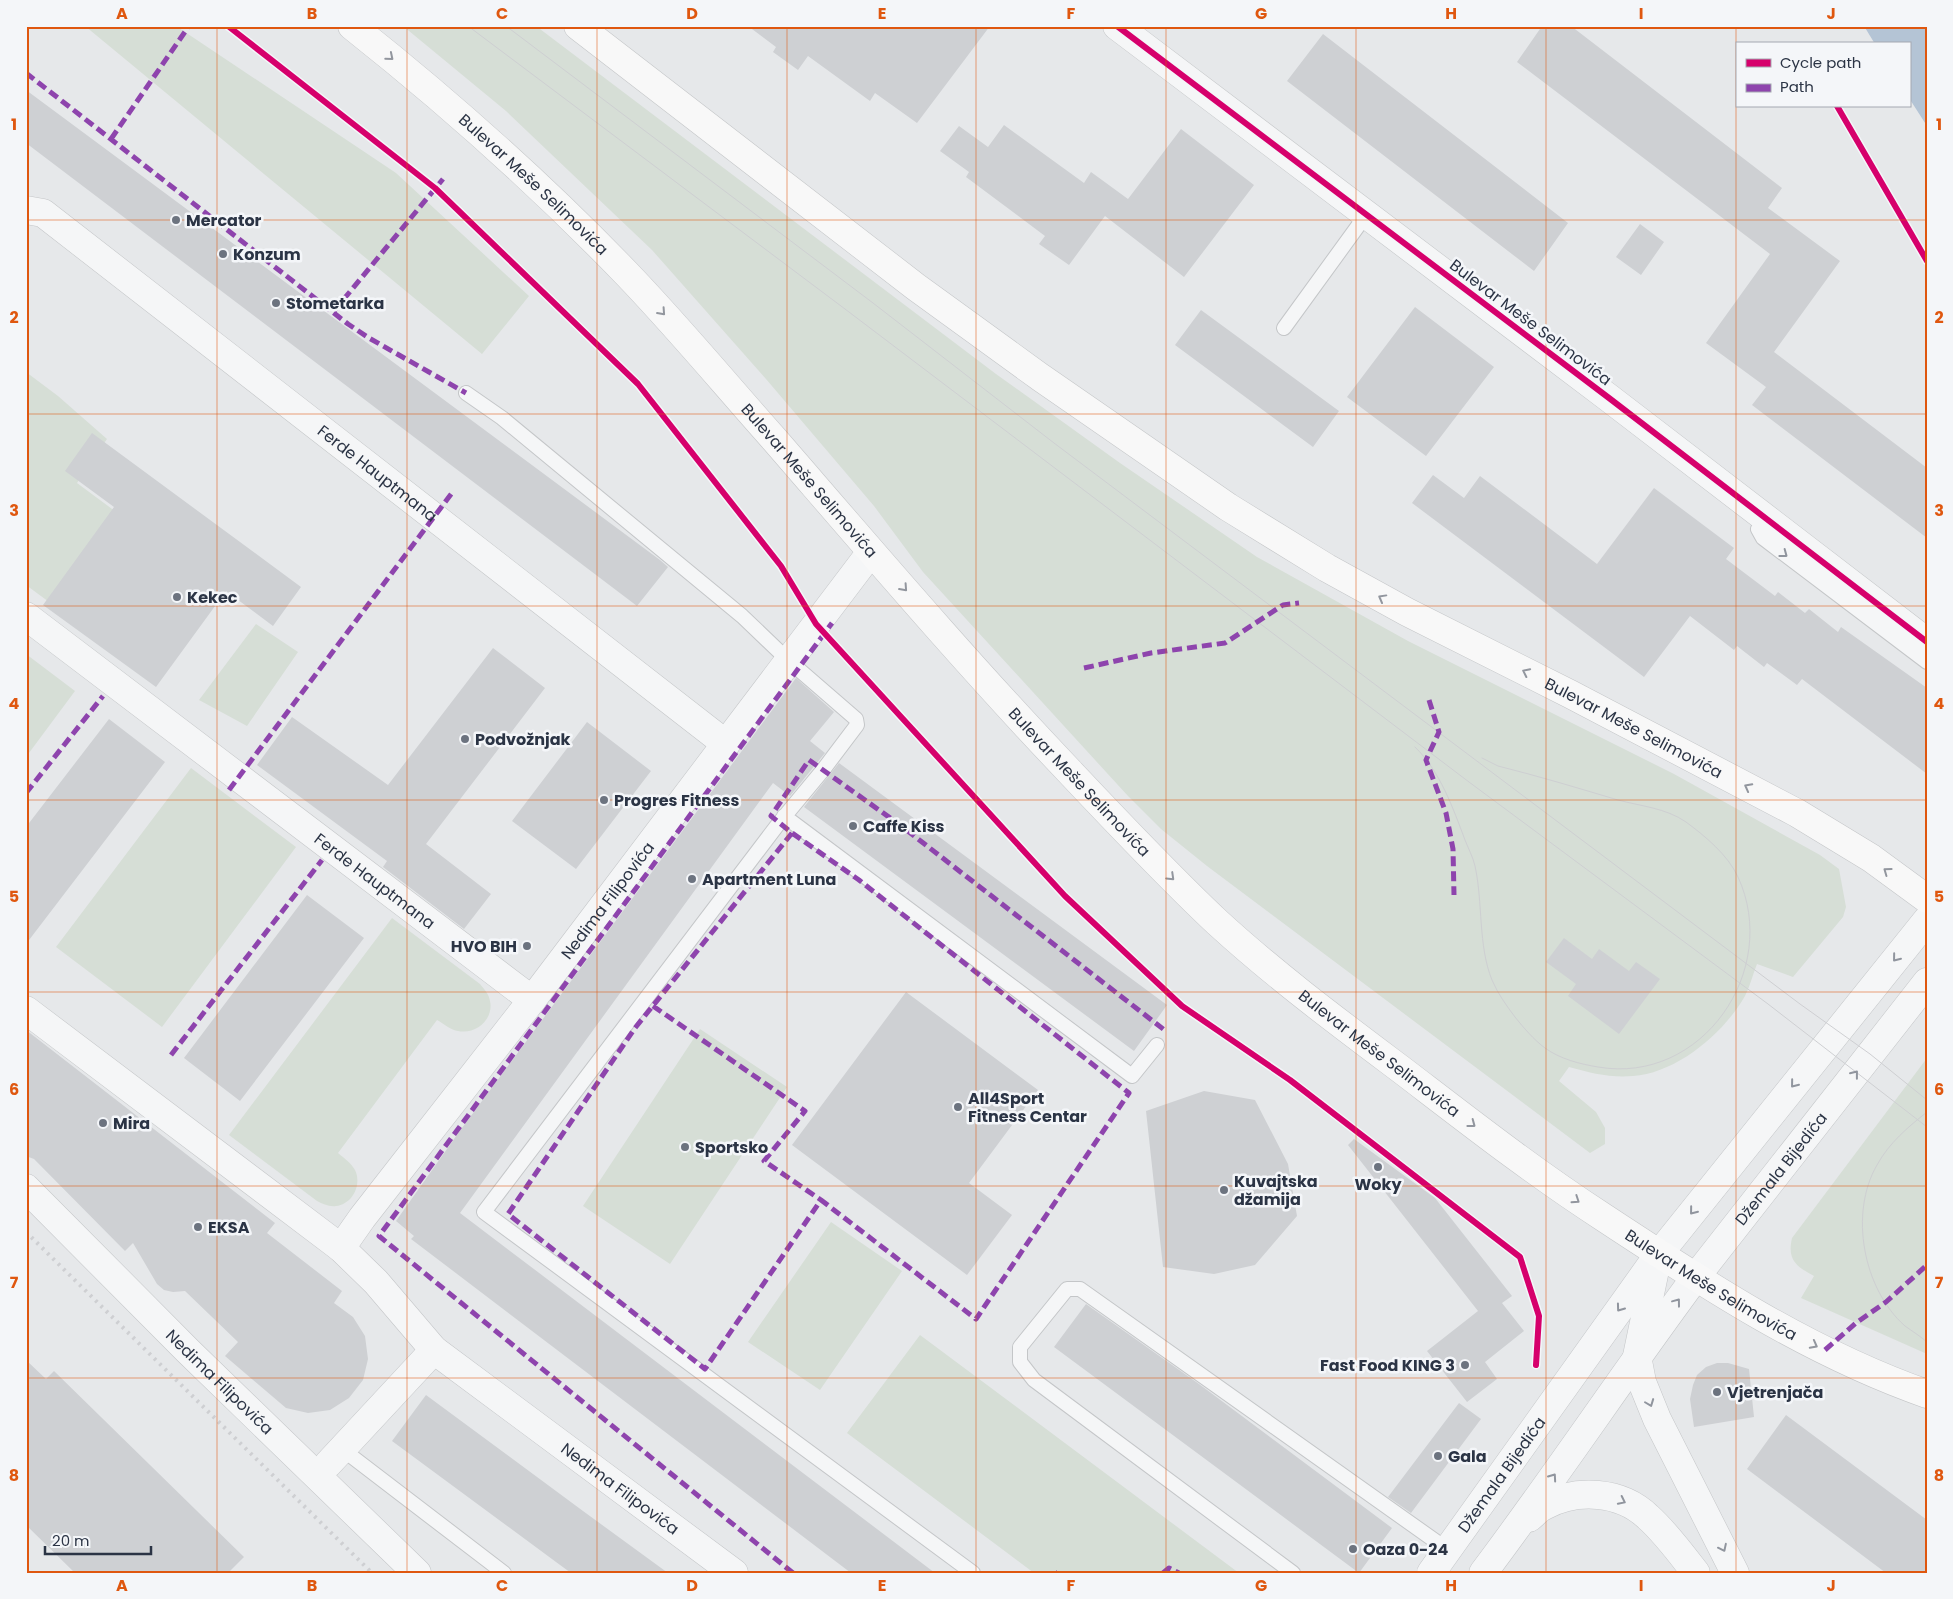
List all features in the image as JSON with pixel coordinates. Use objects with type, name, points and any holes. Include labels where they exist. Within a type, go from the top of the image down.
[{"type":"main road","name":"Bulevar Meše Selimovića","points":[[352,26],[488,140],[564,211],[629,276],[708,363],[871,552],[1066,769],[1217,921],[1292,985],[1536,1172],[1695,1278],[1764,1318],[1825,1350],[1887,1380],[1927,1394]]},
{"type":"main road","name":"Bulevar Meše Selimovića","points":[[578,26],[916,287],[1040,377],[1228,507],[1327,568],[1407,612],[1570,694],[1798,813],[1871,858],[1927,900]]},
{"type":"street","name":"Bulevar Meše Selimovića","points":[[1117,26],[1609,398],[1927,642]]},
{"type":"street","name":"Ferde Hauptmana","points":[[26,210],[43,213],[726,744]]},
{"type":"street","name":"Nedima Filipovića","points":[[341,1248],[368,1210],[532,1000],[871,552]]},
{"type":"street","name":"Ferde Hauptmana","points":[[26,616],[532,1000]]},
{"type":"street","name":"Džemala Bijedića","points":[[1431,1573],[1659,1254],[1927,920]]},
{"type":"street","name":"Džemala Bijedića","points":[[1483,1573],[1637,1356],[1695,1278],[1927,982]]},
{"type":"street","name":"Nedima Filipovića","points":[[26,1010],[341,1248],[376,1282],[434,1350],[734,1573]]},
{"type":"street","name":"Nedima Filipovića","points":[[26,1188],[188,1351],[417,1573]]},
{"type":"street","name":"Džemala Bijedića","points":[[1659,1254],[1637,1356],[1642,1382],[1657,1419],[1735,1573]]},
{"type":"street","points":[[335,1457],[434,1350]]},
{"type":"street","name":"Džemala Bijedića","points":[[1515,1530],[1543,1506],[1567,1497],[1585,1494],[1614,1497],[1648,1516],[1696,1573]]},
{"type":"lane","points":[[1284,328],[1366,214]]},
{"type":"lane","points":[[466,393],[502,418],[735,610],[789,661],[856,719],[857,725],[824,770],[784,816],[484,1212],[973,1573]]},
{"type":"lane","points":[[1766,519],[1758,530],[1763,538],[1927,662]]},
{"type":"lane","points":[[784,816],[1132,1076],[1157,1044]]},
{"type":"lane","points":[[1293,1573],[1034,1380],[1020,1362],[1020,1347],[1067,1289],[1080,1289],[1448,1550]]},
{"type":"lane","points":[[335,1457],[504,1573]]},
{"type":"shaded area","points":[[85,26],[176,26],[396,173],[529,296],[482,354]]},
{"type":"shaded area","points":[[403,26],[536,26],[996,374],[1120,463],[1257,557],[1408,641],[1674,774],[1820,855],[1839,869],[1846,907],[1843,917],[1793,977],[1757,964],[1745,996],[1725,1024],[1698,1049],[1682,1059],[1650,1073],[1633,1076],[1601,1074],[1569,1067],[1559,1081],[1596,1112],[1605,1128],[1605,1144],[1590,1153],[1207,866],[1161,829],[1128,796],[923,572],[874,506],[766,379],[652,250],[506,111]]},
{"type":"shaded area","points":[[26,372],[58,396],[107,439],[77,483],[131,523],[64,613],[26,585]]},
{"type":"shaded area","points":[[256,624],[298,652],[247,726],[199,700]]},
{"type":"shaded area","points":[[26,654],[75,691],[26,757]]},
{"type":"shaded area","points":[[191,768],[296,847],[162,1027],[56,947]]},
{"type":"shaded area","points":[[392,918],[480,984],[489,998],[491,1008],[482,1024],[471,1031],[458,1031],[437,1020],[338,1153],[355,1170],[357,1187],[347,1202],[336,1206],[328,1206],[317,1201],[229,1135]]},
{"type":"shaded area","name":"Sportsko","points":[[700,1029],[787,1087],[670,1264],[583,1206]]},
{"type":"shaded area","points":[[1927,1058],[1927,1354],[1801,1298],[1814,1276],[1794,1262],[1791,1246],[1792,1238]]},
{"type":"shaded area","points":[[831,1222],[902,1271],[820,1390],[748,1342]]},
{"type":"shaded area","points":[[920,1335],[1239,1573],[1034,1573],[847,1433]]},
{"type":"water","points":[[1864,26],[1927,26],[1927,126],[1910,100],[1910,42],[1874,42]]},
{"type":"building","points":[[748,26],[990,26],[917,123],[875,93],[870,101],[808,56],[798,70],[773,52],[776,47]]},
{"type":"building","points":[[1542,26],[1571,26],[1782,188],[1768,208],[1840,261],[1774,352],[1927,468],[1927,538],[1752,405],[1766,387],[1706,343],[1770,254],[1517,62]]},
{"type":"building","points":[[1323,34],[1568,223],[1534,271],[1287,81]]},
{"type":"building","name":"Stometarka","points":[[26,90],[668,567],[637,606],[26,143]]},
{"type":"building","points":[[1004,125],[1084,183],[1091,172],[1128,199],[1181,129],[1254,185],[1184,277],[1105,216],[1069,265],[1039,244],[1045,236],[966,177],[969,172],[940,151],[959,126],[988,147]]},
{"type":"building","points":[[1640,224],[1664,242],[1641,275],[1616,257]]},
{"type":"building","points":[[1415,307],[1494,367],[1426,456],[1347,397]]},
{"type":"building","points":[[1201,310],[1339,411],[1313,447],[1175,345]]},
{"type":"building","points":[[92,433],[301,587],[273,626],[226,591],[156,687],[43,605],[114,507],[65,471]]},
{"type":"building","points":[[1433,475],[1464,498],[1480,476],[1597,564],[1654,488],[1734,548],[1726,559],[1775,596],[1778,592],[1805,613],[1809,609],[1838,632],[1841,627],[1927,688],[1927,774],[1802,679],[1797,685],[1767,663],[1764,667],[1737,646],[1734,650],[1690,616],[1644,677],[1412,503]]},
{"type":"building","points":[[493,648],[545,688],[426,844],[491,894],[464,929],[383,867],[387,861],[257,765],[292,717],[388,785]]},
{"type":"building","points":[[796,678],[834,712],[810,741],[825,753],[790,796],[773,783],[460,1213],[935,1573],[851,1573],[411,1239],[414,1236],[396,1221],[459,1132]]},
{"type":"building","points":[[109,719],[165,762],[26,944],[26,827]]},
{"type":"building","points":[[587,722],[651,771],[576,869],[512,821]]},
{"type":"building","points":[[839,763],[1167,1005],[1134,1051],[804,807]]},
{"type":"building","points":[[307,895],[364,938],[240,1101],[184,1058]]},
{"type":"building","points":[[1564,938],[1592,959],[1599,949],[1629,971],[1636,962],[1660,979],[1619,1034],[1568,996],[1576,984],[1546,962]]},
{"type":"building","points":[[906,992],[1038,1090],[969,1183],[1012,1215],[967,1275],[792,1145]]},
{"type":"building","points":[[26,1030],[275,1223],[267,1233],[342,1291],[334,1303],[353,1317],[365,1336],[368,1359],[363,1380],[349,1398],[330,1410],[308,1413],[286,1408],[225,1356],[238,1342],[185,1291],[173,1292],[164,1290],[157,1284],[133,1243],[125,1251],[34,1159],[26,1156]]},
{"type":"building","name":"Kuvajtska džamija","points":[[1204,1091],[1255,1100],[1288,1164],[1297,1216],[1255,1265],[1214,1274],[1163,1267],[1146,1111]]},
{"type":"building","points":[[1354,1139],[1435,1198],[1512,1296],[1502,1303],[1524,1331],[1485,1362],[1497,1379],[1467,1402],[1427,1351],[1478,1311],[1348,1145]]},
{"type":"building","points":[[1086,1304],[1199,1384],[1392,1528],[1359,1573],[1054,1347]]},
{"type":"building","points":[[26,1360],[46,1379],[54,1371],[244,1557],[228,1573],[75,1573],[26,1525]]},
{"type":"building","name":"Vjetrenjača","points":[[1717,1363],[1728,1363],[1749,1369],[1754,1417],[1694,1427],[1690,1399],[1693,1385],[1697,1375],[1706,1367]]},
{"type":"building","points":[[426,1395],[668,1573],[571,1573],[556,1562],[392,1441]]},
{"type":"building","points":[[1459,1403],[1481,1419],[1411,1513],[1388,1497]]},
{"type":"building","points":[[1786,1415],[1927,1520],[1927,1573],[1886,1573],[1747,1469]]},
{"type":"tram line","points":[[468,26],[1469,782],[1768,1004],[1927,1127]]},
{"type":"tram line","points":[[506,26],[873,303],[1054,443],[1800,1004],[1870,1054],[1927,1100]]},
{"type":"tram line","points":[[1415,747],[1432,767],[1445,790],[1473,859],[1485,953],[1492,980],[1508,1008],[1533,1037],[1551,1052],[1577,1063],[1598,1067],[1636,1068],[1670,1058],[1699,1039],[1723,1014],[1740,983],[1749,948],[1749,913],[1738,877],[1728,861],[1701,833],[1678,817],[1653,808],[1498,766],[1482,758]]},
{"type":"tram line","points":[[1927,1112],[1893,1143],[1877,1165],[1868,1184],[1862,1227],[1870,1271],[1879,1292],[1905,1326],[1927,1342]]},
{"type":"railway","points":[[26,1232],[372,1573]]},
{"type":"marked path","points":[[111,139],[189,26]]},
{"type":"marked path","points":[[26,73],[348,324],[466,393]]},
{"type":"marked path","points":[[334,311],[443,179]]},
{"type":"marked path","points":[[229,790],[452,493]]},
{"type":"marked path","points":[[1084,668],[1151,653],[1225,643],[1283,605],[1299,603]]},
{"type":"marked path","points":[[793,1573],[379,1236],[832,623]]},
{"type":"marked path","points":[[26,793],[103,696]]},
{"type":"marked path","points":[[1429,700],[1439,732],[1426,760],[1446,813],[1453,849],[1454,895]]},
{"type":"marked path","points":[[792,833],[635,1028],[508,1214],[705,1369],[821,1200],[976,1319],[1129,1093],[859,880],[771,816],[809,760],[900,825],[1167,1032]]},
{"type":"marked path","points":[[171,1055],[322,860]]},
{"type":"marked path","points":[[653,1006],[805,1111],[764,1161],[821,1200]]},
{"type":"marked path","points":[[1825,1350],[1856,1323],[1886,1302],[1927,1265]]},
{"type":"marked path","points":[[1163,1573],[1169,1568],[1179,1573]]},
{"type":"cycle path","points":[[228,26],[435,188],[638,384],[781,566],[816,624],[1065,896],[1182,1006],[1290,1080],[1520,1257],[1539,1316],[1536,1365]]},
{"type":"cycle path","points":[[1117,26],[1609,398],[1927,642]]},
{"type":"cycle path","points":[[1838,108],[1927,261]]},
{"type":"place","name":"Mercator","points":[[176,220]]},
{"type":"place","name":"Konzum","points":[[223,254]]},
{"type":"place","name":"Stometarka","points":[[276,303]]},
{"type":"place","name":"Kekec","points":[[177,597]]},
{"type":"place","name":"Podvožnjak","points":[[465,739]]},
{"type":"place","name":"Progres Fitness","points":[[604,800]]},
{"type":"place","name":"Caffe Kiss","points":[[853,826]]},
{"type":"place","name":"Apartment Luna","points":[[692,879]]},
{"type":"place","name":"HVO BIH","points":[[527,946]]},
{"type":"place","name":"All4Sport Fitness Centar","points":[[958,1107]]},
{"type":"place","name":"Mira","points":[[103,1123]]},
{"type":"place","name":"Sportsko","points":[[685,1147]]},
{"type":"place","name":"Woky","points":[[1378,1167]]},
{"type":"place","name":"Kuvajtska džamija","points":[[1224,1190]]},
{"type":"place","name":"EKSA","points":[[198,1227]]},
{"type":"place","name":"Fast Food KING 3","points":[[1465,1365]]},
{"type":"place","name":"Vjetrenjača","points":[[1717,1392]]},
{"type":"place","name":"Gala","points":[[1438,1456]]},
{"type":"place","name":"Oaza 0-24","points":[[1353,1549]]}]
